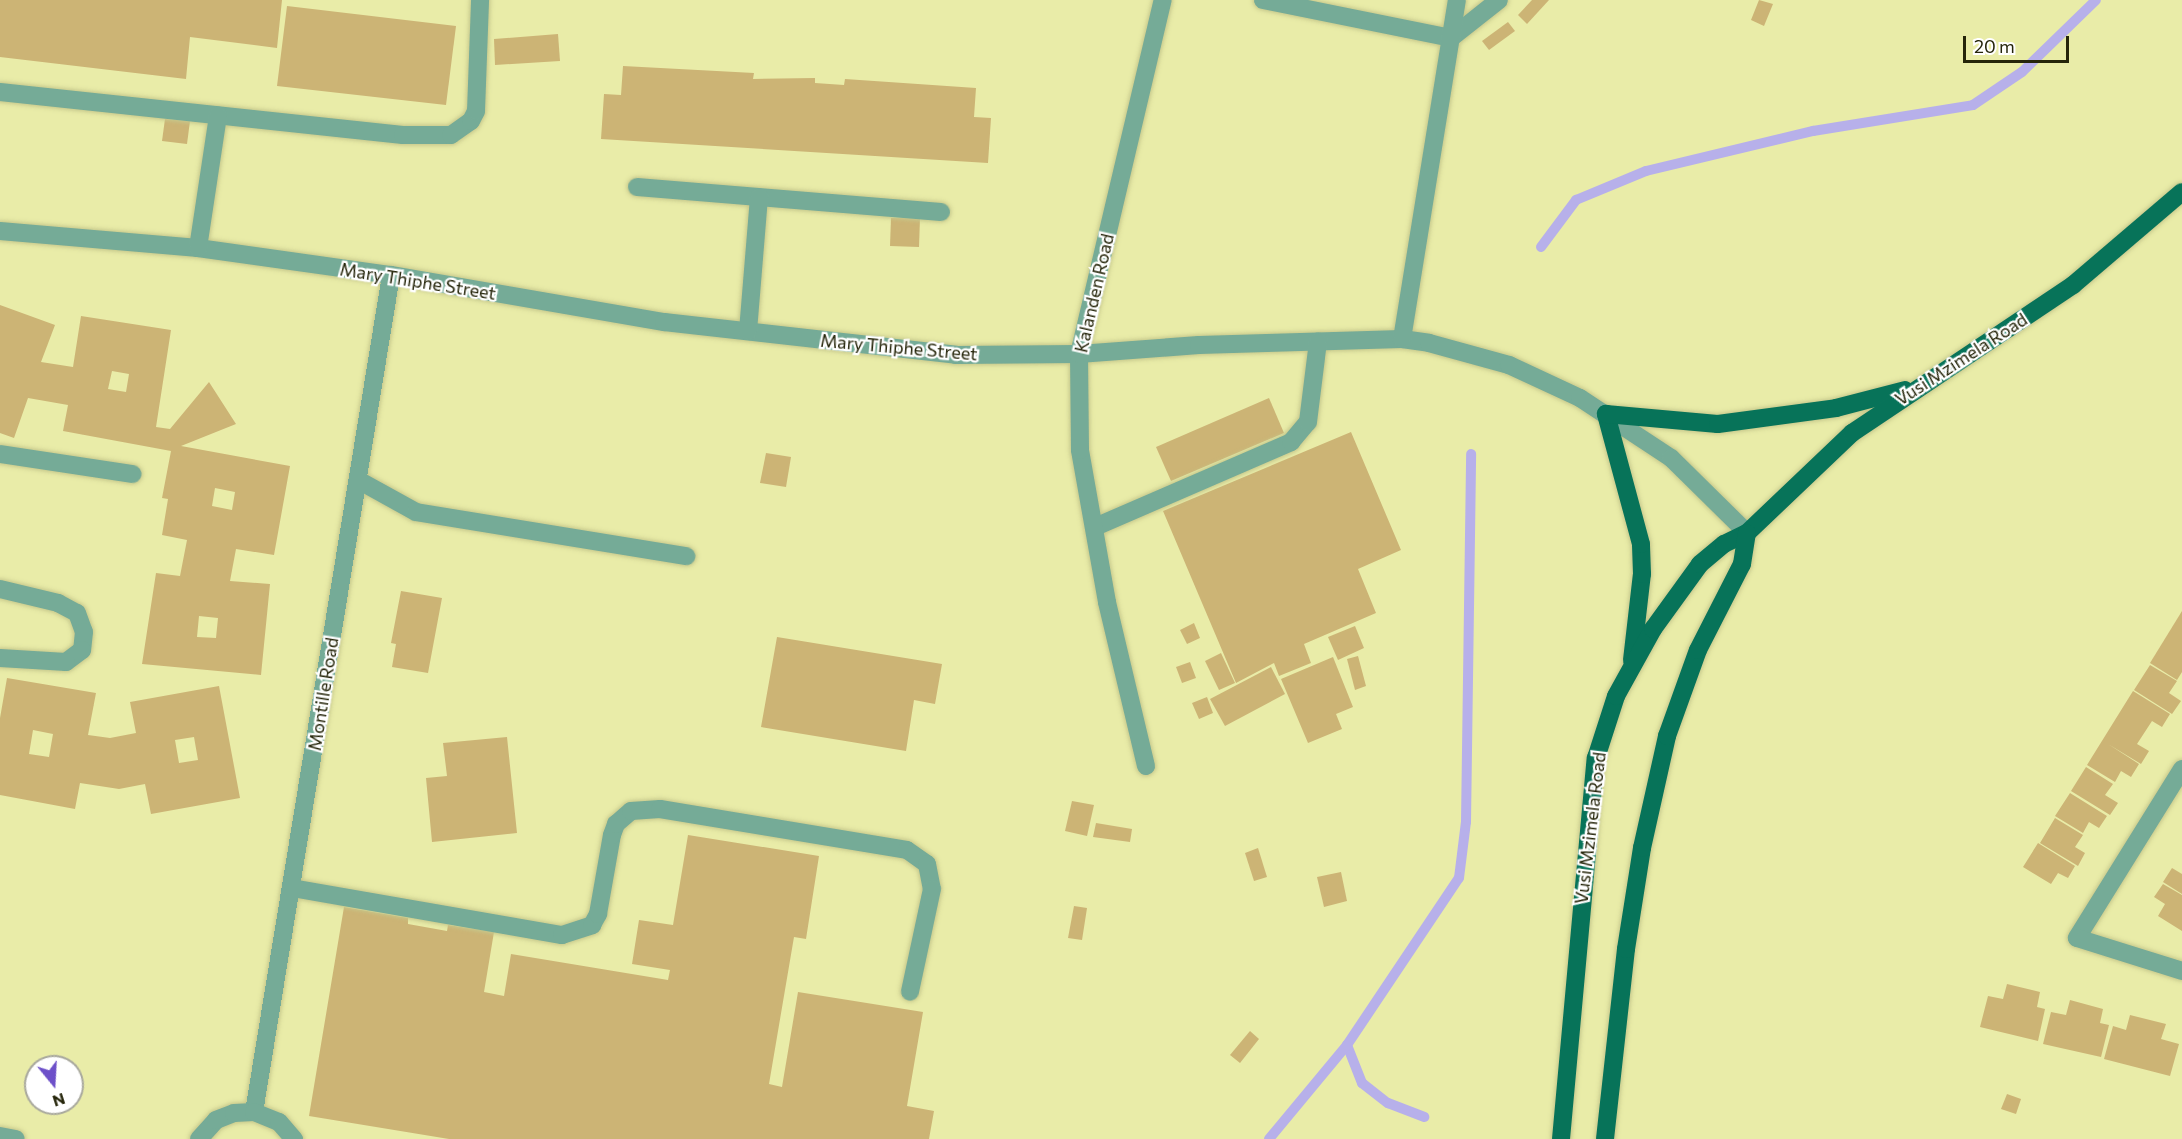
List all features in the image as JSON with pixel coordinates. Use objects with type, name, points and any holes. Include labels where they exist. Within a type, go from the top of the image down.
[{"type":"main road","name":"Vusi Mzimela Road","points":[[1561,1139],[1596,758],[1616,696],[1653,629],[1700,564],[1724,544],[1747,533],[1852,433],[1916,387],[2073,285],[2182,192]]},
{"type":"main road","points":[[1631,668],[1642,574],[1641,544],[1606,414],[1718,424],[1836,408],[1916,387]]},
{"type":"main road","points":[[1605,1139],[1626,949],[1642,848],[1667,736],[1698,650],[1742,564],[1747,533]]},
{"type":"street","points":[[0,92],[428,137],[451,135],[471,121],[476,111],[480,0]]},
{"type":"street","name":"Kalanden Road","points":[[1146,766],[1080,450],[1079,354],[1163,0]]},
{"type":"street","points":[[1263,0],[1317,5],[1451,38]]},
{"type":"street","points":[[1402,339],[1457,0]]},
{"type":"street","points":[[1451,38],[1499,0]]},
{"type":"street","points":[[198,248],[218,115]]},
{"type":"street","points":[[637,187],[941,212]]},
{"type":"street","points":[[748,331],[759,197]]},
{"type":"street","name":"Mary Thiphe Street","points":[[0,231],[198,248],[391,275],[664,322],[956,355],[1079,354],[1402,339],[1509,365],[1606,414],[1671,458],[1747,533]]},
{"type":"street","name":"Montille Road","points":[[254,1112],[391,275]]},
{"type":"street","points":[[1095,527],[1291,442],[1308,422],[1318,342]]},
{"type":"street","points":[[0,454],[133,474]]},
{"type":"street","points":[[358,480],[416,512],[686,556]]},
{"type":"street","points":[[0,589],[58,603],[77,614],[84,632],[82,650],[66,662],[0,658]]},
{"type":"street","points":[[2182,769],[2077,938],[2182,971]]},
{"type":"street","points":[[292,888],[562,935],[592,925],[598,914],[612,835],[616,824],[631,811],[660,809],[907,850],[927,864],[932,889],[910,992]]},
{"type":"street","points":[[199,1139],[216,1120],[234,1113],[254,1112],[279,1122],[294,1139]]},
{"type":"street","points":[[0,1136],[16,1139]]},
{"type":"building","points":[[0,0],[282,0],[277,48],[190,37],[186,79],[0,57]]},
{"type":"building","points":[[1532,0],[1549,0],[1527,24],[1518,15]]},
{"type":"building","points":[[1759,0],[1773,4],[1764,26],[1751,20]]},
{"type":"building","points":[[287,6],[456,26],[446,105],[277,86]]},
{"type":"building","points":[[1508,22],[1515,31],[1489,50],[1482,41]]},
{"type":"building","points":[[558,34],[560,61],[495,65],[494,39]]},
{"type":"building","points":[[623,66],[754,73],[753,79],[815,78],[815,83],[844,85],[845,79],[976,88],[974,117],[991,118],[988,163],[601,139],[604,94],[621,95]]},
{"type":"building","points":[[165,119],[190,121],[187,144],[162,141]]},
{"type":"building","points":[[891,218],[920,218],[919,247],[890,246]]},
{"type":"building","points":[[0,305],[55,325],[41,362],[73,367],[81,316],[171,330],[156,427],[170,429],[209,382],[236,424],[181,446],[290,466],[274,555],[236,549],[230,581],[270,584],[261,675],[142,664],[156,573],[180,576],[187,540],[162,535],[168,499],[162,498],[171,451],[63,431],[68,405],[28,398],[14,438],[0,433]],"holes":[[[112,371],[129,374],[126,392],[108,389]],[[215,488],[235,492],[232,510],[212,506]],[[199,616],[218,618],[216,638],[197,637]]]},
{"type":"building","points":[[1269,398],[1284,433],[1171,481],[1156,447]]},
{"type":"building","points":[[1351,432],[1401,550],[1358,569],[1376,613],[1304,644],[1311,663],[1279,676],[1274,663],[1236,683],[1163,511]]},
{"type":"building","points":[[766,453],[791,457],[786,487],[760,483]]},
{"type":"building","points":[[401,591],[442,598],[428,673],[392,667],[396,644],[391,643]]},
{"type":"building","points":[[2182,611],[2182,672],[2177,680],[2150,663]]},
{"type":"building","points":[[1194,623],[1200,638],[1187,644],[1180,630]]},
{"type":"building","points":[[1355,626],[1364,648],[1338,660],[1328,637]]},
{"type":"building","points":[[777,637],[942,664],[935,704],[914,700],[906,751],[761,727]]},
{"type":"building","points":[[1221,653],[1235,683],[1219,690],[1205,661]]},
{"type":"building","points":[[1358,656],[1366,686],[1355,690],[1347,659]]},
{"type":"building","points":[[1333,657],[1353,707],[1336,714],[1342,729],[1308,743],[1281,679]]},
{"type":"building","points":[[1190,662],[1196,678],[1182,683],[1176,667]]},
{"type":"building","points":[[2150,665],[2177,681],[2169,693],[2181,701],[2172,714],[2134,690]]},
{"type":"building","points":[[1271,667],[1285,694],[1225,726],[1210,699]]},
{"type":"building","points":[[7,678],[96,693],[88,735],[110,738],[136,733],[130,702],[219,686],[240,798],[151,814],[145,784],[119,789],[80,783],[75,809],[0,795],[0,718]],"holes":[[[33,730],[53,734],[49,757],[29,754]],[[194,737],[198,760],[179,763],[175,740]]]},
{"type":"building","points":[[2133,691],[2170,714],[2162,727],[2152,721],[2137,744],[2149,751],[2141,764],[2108,744],[2139,764],[2131,777],[2121,771],[2115,782],[2087,765]]},
{"type":"building","points":[[1207,697],[1213,713],[1199,719],[1192,703]]},
{"type":"building","points":[[507,737],[517,833],[432,842],[426,778],[447,776],[443,743]]},
{"type":"building","points":[[2086,767],[2113,784],[2105,795],[2118,803],[2110,815],[2071,791]]},
{"type":"building","points":[[2070,793],[2107,816],[2099,828],[2089,822],[2083,833],[2055,816]]},
{"type":"building","points":[[1072,801],[1094,805],[1087,836],[1065,831]]},
{"type":"building","points":[[2055,818],[2083,835],[2075,847],[2085,853],[2078,866],[2040,843]]},
{"type":"building","points":[[1096,823],[1132,829],[1130,842],[1093,837]]},
{"type":"building","points":[[688,835],[819,856],[806,939],[794,937],[769,1084],[782,1087],[798,992],[923,1012],[907,1106],[934,1111],[929,1139],[449,1139],[309,1116],[344,907],[408,918],[408,924],[447,931],[448,925],[494,932],[484,992],[504,996],[511,954],[668,980],[670,970],[632,964],[639,920],[673,925]]},
{"type":"building","points":[[2038,843],[2075,866],[2068,878],[2058,873],[2051,884],[2023,867]]},
{"type":"building","points":[[1258,848],[1267,877],[1254,881],[1245,853]]},
{"type":"building","points":[[2172,868],[2182,874],[2182,894],[2163,882]]},
{"type":"building","points":[[1341,872],[1347,901],[1324,907],[1317,877]]},
{"type":"building","points":[[2163,884],[2182,895],[2182,931],[2158,916],[2165,904],[2154,897]]},
{"type":"building","points":[[1074,906],[1087,908],[1082,940],[1068,938]]},
{"type":"building","points":[[2007,984],[2040,992],[2037,1007],[2045,1009],[2038,1041],[1980,1027],[1988,996],[2003,999]]},
{"type":"building","points":[[2070,1000],[2103,1009],[2100,1023],[2109,1025],[2101,1057],[2043,1044],[2051,1012],[2066,1015]]},
{"type":"building","points":[[2130,1015],[2166,1024],[2161,1039],[2179,1044],[2170,1076],[2104,1059],[2113,1026],[2126,1030]]},
{"type":"building","points":[[1250,1031],[1259,1039],[1240,1063],[1230,1055]]},
{"type":"building","points":[[2007,1094],[2021,1099],[2016,1114],[2001,1109]]},
{"type":"waterway","points":[[1541,247],[1576,200],[1646,171],[1813,131],[1973,105],[2022,72],[2096,0]]},
{"type":"waterway","points":[[1269,1139],[1347,1045],[1459,878],[1466,822],[1471,454]]},
{"type":"waterway","points":[[1347,1045],[1362,1083],[1388,1103],[1424,1117]]}]
